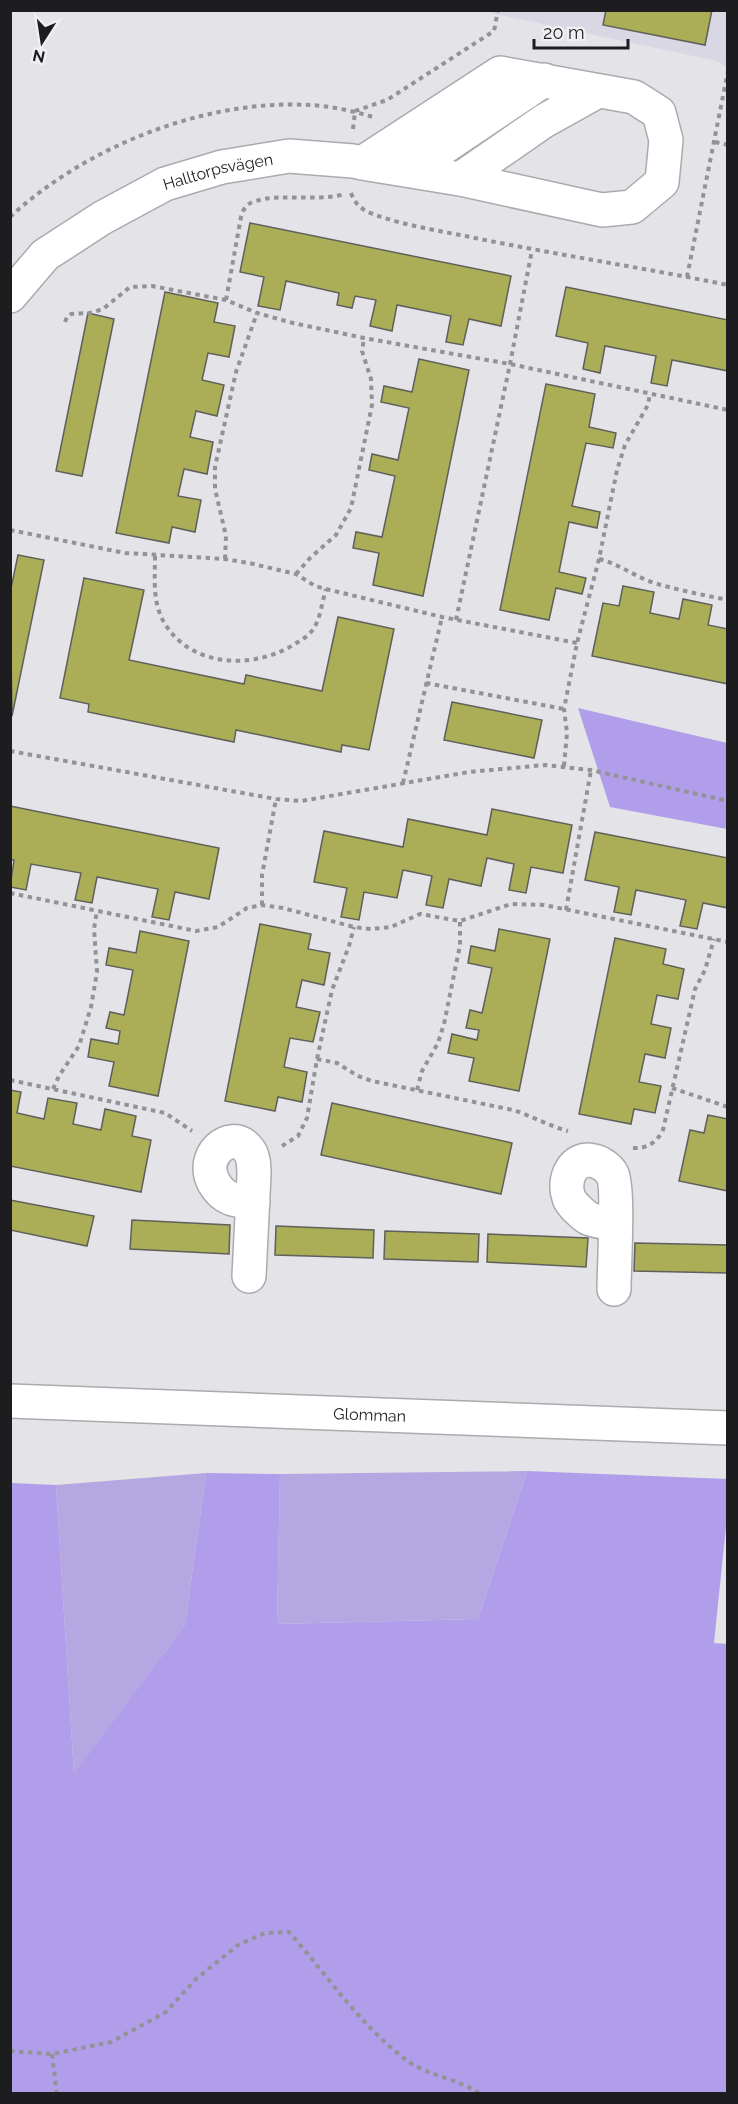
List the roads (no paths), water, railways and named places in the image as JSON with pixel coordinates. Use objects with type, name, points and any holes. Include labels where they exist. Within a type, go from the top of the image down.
[{"type":"street","name":"Halltorpsvägen","points":[[10,296],[45,255],[102,218],[165,184],[222,167],[289,156],[354,172],[410,170],[602,210],[632,207],[662,182],[666,140],[659,113],[634,97],[500,74],[354,172]]},
{"type":"street","points":[[410,170],[544,80]]},
{"type":"street","points":[[460,179],[544,122],[596,92]]},
{"type":"street","points":[[249,1276],[253,1202],[253,1159],[249,1149],[239,1143],[220,1146],[210,1160],[210,1172],[219,1193],[233,1201],[253,1202]]},
{"type":"street","points":[[614,1223],[614,1288]]},
{"type":"street","name":"Glomman","points":[[10,1401],[728,1428]]}]
